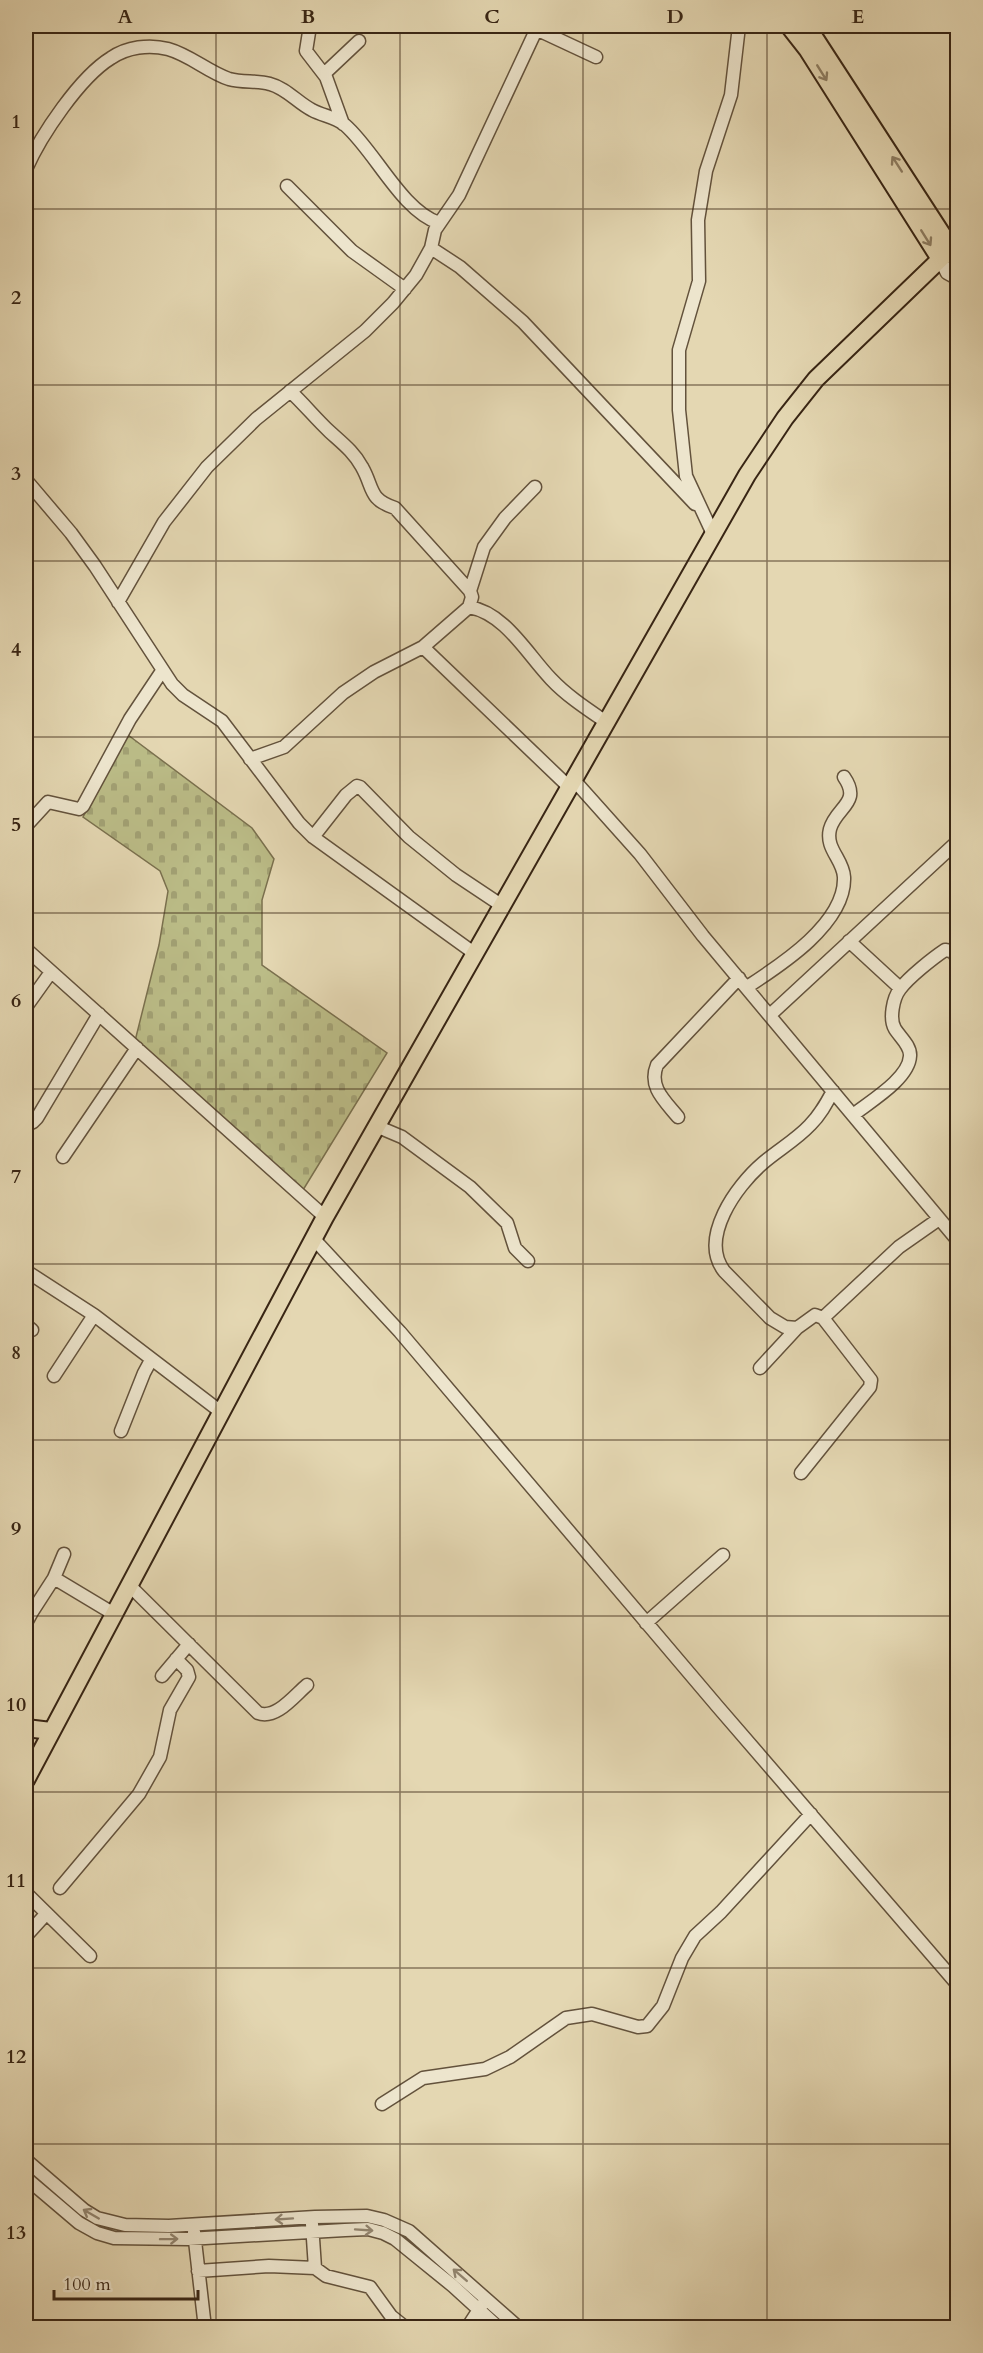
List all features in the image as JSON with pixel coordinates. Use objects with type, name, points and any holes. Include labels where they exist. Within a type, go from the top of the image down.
[{"type":"main road","points":[[789,26],[949,250]]},
{"type":"main road","points":[[807,26],[949,250]]},
{"type":"main road","points":[[26,1780],[324,1217],[713,534],[772,436],[811,385],[949,250]]},
{"type":"main road","points":[[26,1728],[51,1731]]},
{"type":"main road","points":[[26,1736],[37,1758]]},
{"type":"street","points":[[310,26],[306,51],[324,74],[344,124],[422,214],[439,223]]},
{"type":"street","points":[[713,534],[686,476],[679,410],[679,350],[699,281],[698,220],[706,171],[731,95],[740,26]]},
{"type":"street","points":[[118,602],[164,522],[192,485],[239,435],[365,331],[405,289],[425,261],[439,223],[459,195],[537,27],[596,57]]},
{"type":"street","points":[[324,74],[358,41]]},
{"type":"street","points":[[26,169],[51,125],[95,71],[112,57],[134,48],[168,49],[228,79],[270,84],[312,110],[344,124]]},
{"type":"street","points":[[287,186],[352,251],[405,289]]},
{"type":"street","points":[[431,248],[460,267],[523,322],[702,511]]},
{"type":"street","points":[[949,250],[957,274]]},
{"type":"street","points":[[949,250],[947,273],[957,279]]},
{"type":"street","points":[[250,759],[284,747],[343,693],[374,672],[423,647],[469,607],[472,597],[470,591],[395,508],[381,504],[375,498],[363,468],[347,445],[331,433],[290,391]]},
{"type":"street","points":[[26,480],[71,533],[162,671],[183,695],[222,721],[299,823],[313,837],[474,953]]},
{"type":"street","points":[[470,591],[484,547],[505,518],[535,487]]},
{"type":"street","points":[[469,607],[479,608],[498,620],[552,680],[606,722]]},
{"type":"street","points":[[423,647],[571,783],[640,854],[743,983],[957,1241]]},
{"type":"street","points":[[26,826],[48,802],[79,809],[83,806],[129,719],[162,671]]},
{"type":"street","points":[[678,1117],[657,1091],[654,1081],[657,1065],[743,983],[774,970],[823,927],[839,903],[844,873],[830,848],[829,832],[833,821],[850,800],[850,785],[844,777]]},
{"type":"street","points":[[313,837],[346,795],[357,786],[360,787],[409,837],[456,874],[501,905]]},
{"type":"street","points":[[770,1015],[957,841]]},
{"type":"street","points":[[849,941],[900,988]]},
{"type":"street","points":[[26,949],[324,1217]]},
{"type":"street","points":[[853,1115],[901,1076],[907,1065],[910,1056],[909,1048],[892,1021],[893,1009],[900,988],[945,950],[951,951],[957,958]]},
{"type":"street","points":[[26,1007],[51,972]]},
{"type":"street","points":[[26,1125],[37,1118],[99,1014]]},
{"type":"street","points":[[63,1157],[138,1048]]},
{"type":"street","points":[[797,1328],[785,1327],[770,1318],[724,1271],[717,1263],[716,1238],[720,1220],[726,1208],[747,1180],[761,1165],[807,1128],[820,1114],[833,1091]]},
{"type":"street","points":[[376,1126],[402,1137],[470,1187],[507,1223],[515,1248],[528,1261]]},
{"type":"street","points":[[823,1318],[899,1247],[939,1219]]},
{"type":"street","points":[[313,1238],[400,1332],[957,1985]]},
{"type":"street","points":[[26,1271],[94,1315],[221,1412]]},
{"type":"street","points":[[54,1376],[94,1315]]},
{"type":"street","points":[[760,1368],[797,1328],[813,1315],[823,1318],[872,1382],[801,1473]]},
{"type":"street","points":[[121,1431],[151,1360]]},
{"type":"street","points":[[28,1614],[54,1578],[64,1554]]},
{"type":"street","points":[[646,1623],[723,1555]]},
{"type":"street","points":[[54,1578],[114,1614]]},
{"type":"street","points":[[130,1586],[261,1714],[275,1713],[307,1685]]},
{"type":"street","points":[[162,1676],[189,1644]]},
{"type":"street","points":[[60,1888],[139,1794],[160,1757],[170,1710],[189,1677],[187,1670],[176,1659]]},
{"type":"street","points":[[382,2104],[423,2078],[485,2069],[510,2057],[566,2018],[592,2014],[638,2027],[647,2026],[663,2006],[682,1958],[695,1936],[811,1814]]},
{"type":"street","points":[[26,1893],[90,1956]]},
{"type":"street","points":[[26,1936],[46,1914]]},
{"type":"street","points":[[26,2160],[74,2203],[97,2218],[125,2225],[194,2224],[311,2217],[367,2216],[384,2220],[410,2231],[519,2328]]},
{"type":"street","points":[[26,2178],[79,2223],[97,2233],[114,2238],[194,2238],[368,2229],[383,2233],[413,2252],[499,2328]]},
{"type":"street","points":[[311,2217],[315,2268]]},
{"type":"street","points":[[194,2224],[205,2328]]},
{"type":"street","points":[[198,2271],[269,2266],[315,2268],[326,2276],[370,2287],[391,2316],[406,2328]]},
{"type":"street","points":[[467,2328],[487,2299]]},
{"type":"green space","points":[[128,735],[252,828],[274,859],[262,900],[262,965],[387,1053],[303,1190],[135,1041],[159,945],[168,891],[160,871],[83,817]]}]
